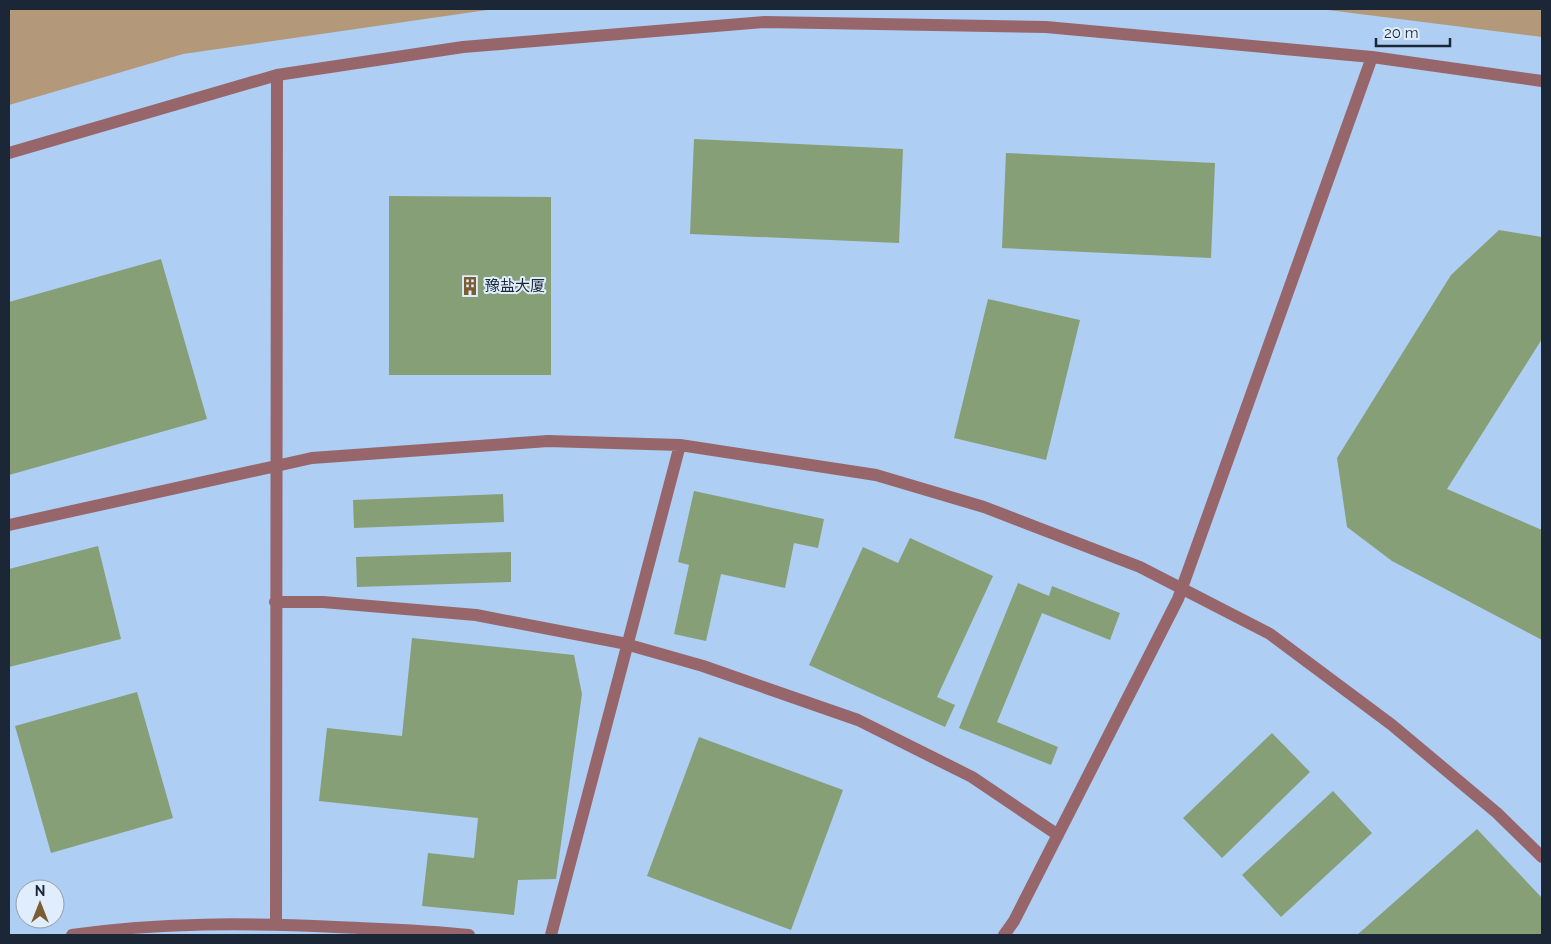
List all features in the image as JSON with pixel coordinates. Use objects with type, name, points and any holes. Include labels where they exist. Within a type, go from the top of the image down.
[{"type":"street","points":[[9,153],[276,74],[463,47],[765,22],[1046,27],[1372,57],[1542,82]]},
{"type":"street","points":[[1004,935],[1014,921],[1178,600],[1372,57]]},
{"type":"street","points":[[276,74],[276,925]]},
{"type":"street","points":[[9,526],[312,458],[548,441],[680,445],[876,475],[984,507],[1140,567],[1270,634],[1392,725],[1497,813],[1542,857]]},
{"type":"street","points":[[551,935],[680,445]]},
{"type":"street","points":[[275,602],[323,602],[476,615],[627,644],[704,666],[858,720],[972,778],[1058,835]]},
{"type":"street","points":[[72,935],[166,926],[276,925],[434,931],[469,935]]},
{"type":"shaded area","points":[[9,9],[494,9],[183,54],[9,105]]},
{"type":"shaded area","points":[[1320,9],[1542,9],[1542,37]]},
{"type":"building","points":[[694,139],[903,149],[899,243],[690,234]]},
{"type":"building","points":[[1006,153],[1215,163],[1211,258],[1002,248]]},
{"type":"building","name":"豫盐大厦","points":[[389,196],[551,197],[551,375],[389,375]]},
{"type":"building","points":[[1499,230],[1542,237],[1542,339],[1447,489],[1542,530],[1542,640],[1392,561],[1347,527],[1337,458],[1451,275]]},
{"type":"building","points":[[161,259],[207,419],[9,475],[9,302]]},
{"type":"building","points":[[988,299],[1080,320],[1046,460],[954,438]]},
{"type":"building","points":[[694,491],[824,519],[818,548],[794,543],[785,588],[721,574],[706,641],[674,634],[689,565],[678,562]]},
{"type":"building","points":[[503,494],[504,522],[354,528],[353,500]]},
{"type":"building","points":[[910,538],[993,576],[937,697],[955,705],[945,727],[809,665],[863,547],[898,563]]},
{"type":"building","points":[[98,546],[121,639],[9,667],[9,569]]},
{"type":"building","points":[[511,552],[511,582],[357,587],[356,557]]},
{"type":"building","points":[[1018,583],[1049,596],[1052,586],[1120,613],[1110,640],[1042,613],[997,722],[1058,747],[1051,765],[959,728]]},
{"type":"building","points":[[412,638],[574,655],[582,694],[556,879],[518,880],[514,915],[422,906],[428,853],[474,858],[478,818],[319,801],[327,728],[402,736]]},
{"type":"building","points":[[137,692],[173,818],[51,853],[15,726]]},
{"type":"building","points":[[1272,733],[1310,772],[1222,858],[1183,818]]},
{"type":"building","points":[[699,737],[843,790],[791,930],[647,876]]},
{"type":"building","points":[[1333,791],[1372,833],[1281,917],[1242,875]]},
{"type":"building","points":[[1477,829],[1542,898],[1542,935],[1357,935]]},
{"type":"place","name":"豫盐大厦","points":[[470,286]]}]
